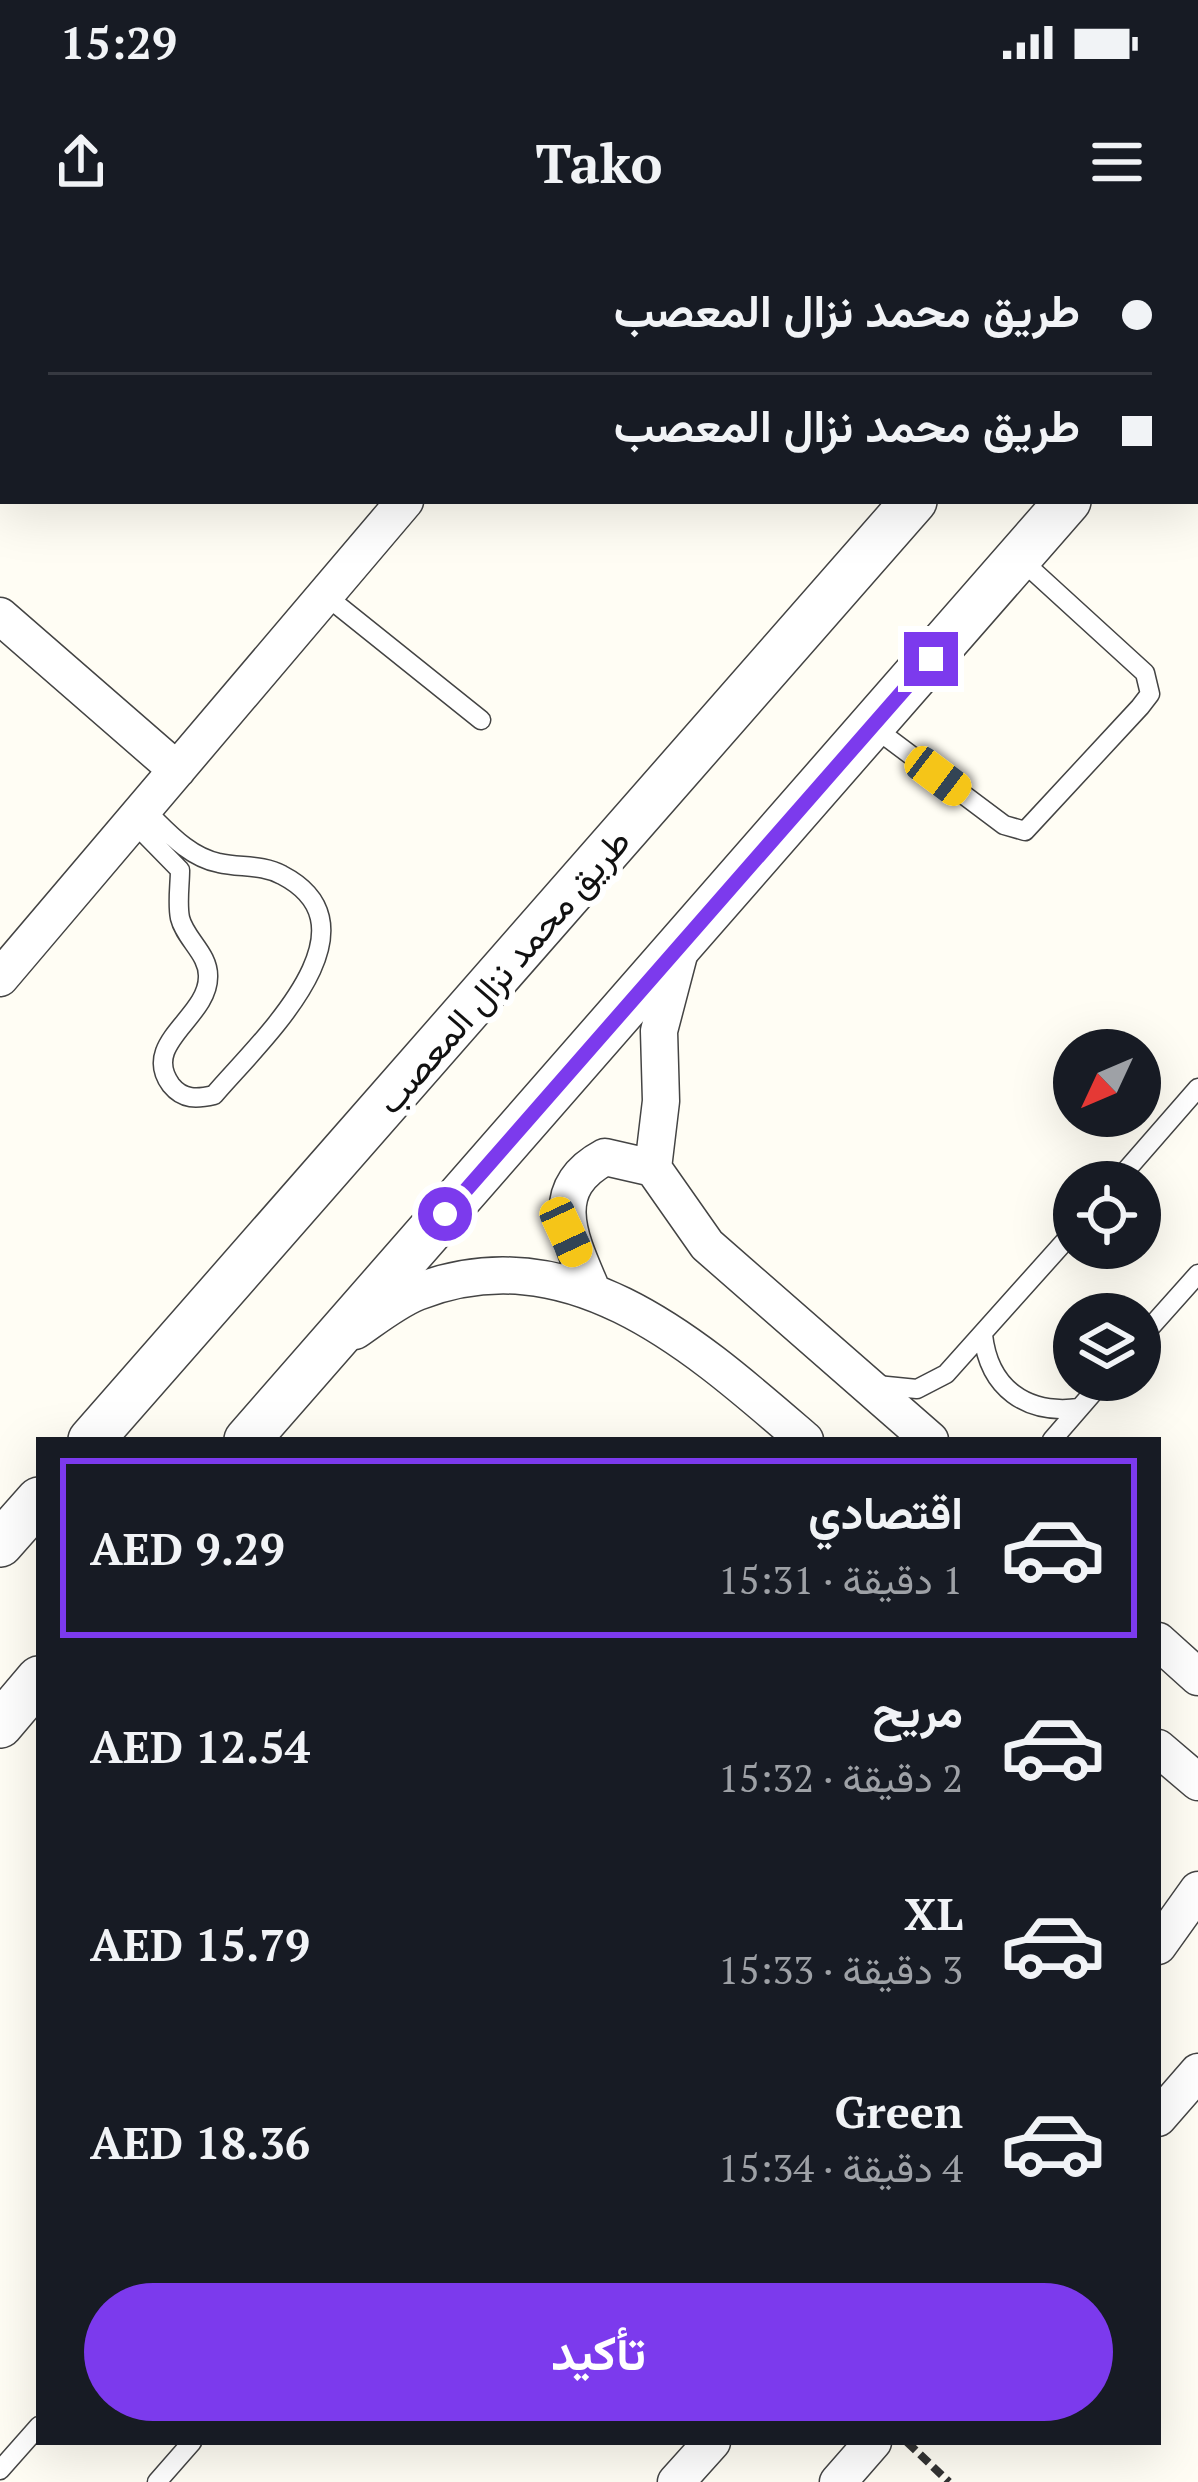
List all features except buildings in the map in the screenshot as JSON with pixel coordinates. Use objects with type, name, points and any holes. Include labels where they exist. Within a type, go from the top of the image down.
[{"type":"street","points":[[0,978],[402,504]]},
{"type":"street","name":"طريق محمد نزال المعصب","points":[[94,1437],[911,504]]},
{"type":"street","points":[[250,1437],[1065,504]]},
{"type":"street","points":[[0,616],[177,770]]},
{"type":"street","points":[[682,945],[658,1031],[661,1101],[653,1168],[706,1245],[926,1437]]},
{"type":"street","points":[[591,1288],[566,1232],[565,1205],[575,1179],[605,1157],[653,1168]]},
{"type":"street","points":[[326,1349],[414,1293],[466,1278],[530,1276],[591,1288],[646,1314],[801,1437]]},
{"type":"street","points":[[0,1544],[36,1503]]},
{"type":"street","points":[[1161,1644],[1198,1677]]},
{"type":"street","points":[[0,1725],[36,1683]]},
{"type":"street","points":[[1161,1751],[1194,1786]]},
{"type":"street","points":[[1177,1932],[1198,1889]]},
{"type":"street","points":[[1161,2115],[1198,2072]]},
{"type":"street","points":[[676,2482],[709,2445]]},
{"type":"street","points":[[838,2482],[870,2445]]},
{"type":"lane","points":[[872,726],[1004,825],[1025,831],[1141,707],[1150,694],[1145,673],[1018,558]]},
{"type":"lane","points":[[325,595],[481,720]]},
{"type":"lane","points":[[138,816],[213,862],[263,867],[287,877],[315,909],[322,945],[312,978],[214,1095],[196,1099],[177,1092],[163,1073],[162,1058],[206,995],[209,973],[180,920],[179,870],[138,816]]},
{"type":"lane","points":[[1134,1161],[1198,1088]]},
{"type":"lane","points":[[859,1381],[917,1389],[946,1374],[1053,1255]]},
{"type":"lane","points":[[1161,1315],[1198,1274]]},
{"type":"lane","points":[[983,1335],[986,1354],[1005,1389],[1039,1408],[1079,1408]]},
{"type":"lane","points":[[1055,1437],[1085,1401]]},
{"type":"lane","points":[[0,2470],[36,2429]]},
{"type":"lane","points":[[157,2482],[190,2445]]},
{"type":"path","points":[[910,2445],[949,2482]]},
{"type":"route","points":[[445,1214],[931,659]]}]
